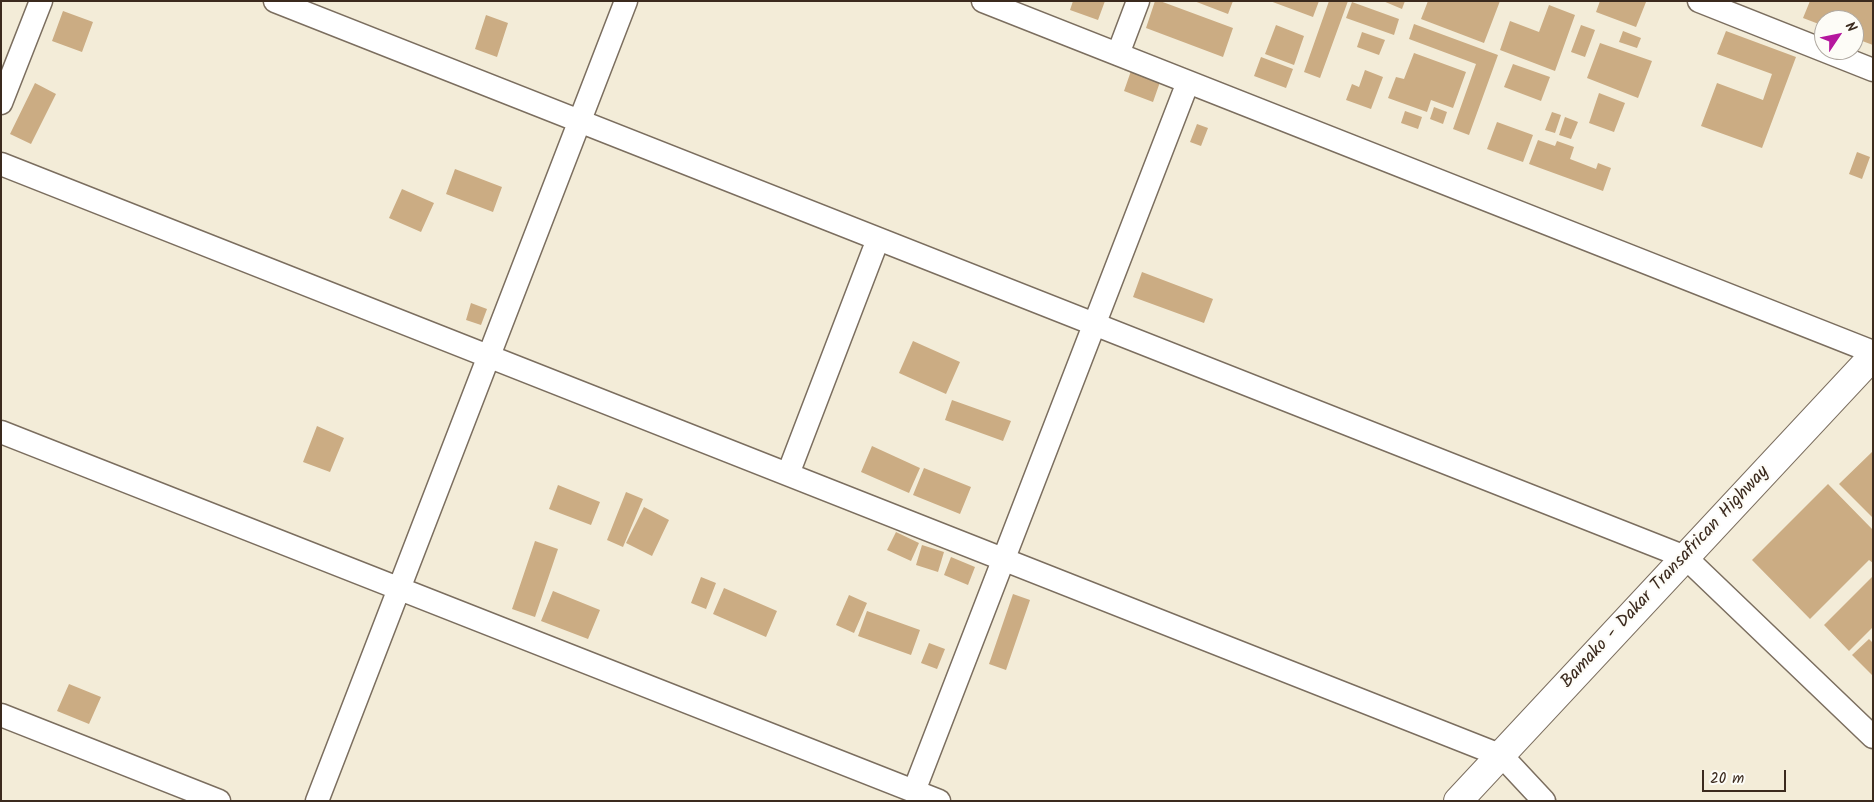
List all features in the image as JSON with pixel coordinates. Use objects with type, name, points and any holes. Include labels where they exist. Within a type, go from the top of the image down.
[{"type":"highway","name":"Bamako - Dakar Transafrican Highway","points":[[1458,801],[1873,356]]},
{"type":"street","points":[[1,103],[41,1]]},
{"type":"street","points":[[275,1],[1685,557],[1873,736]]},
{"type":"street","points":[[317,801],[626,1]]},
{"type":"street","points":[[983,1],[1873,352]]},
{"type":"street","points":[[1118,54],[1138,1]]},
{"type":"street","points":[[1699,1],[1873,70]]},
{"type":"street","points":[[914,791],[1188,82]]},
{"type":"street","points":[[1,164],[1502,756],[1544,801]]},
{"type":"street","points":[[788,474],[878,239]]},
{"type":"street","points":[[1,432],[939,801]]},
{"type":"street","points":[[1,715],[218,801]]},
{"type":"building","points":[[1073,1],[1105,1],[1098,20],[1070,10]]},
{"type":"building","points":[[1155,1],[1160,1],[1233,28],[1223,57],[1146,28]]},
{"type":"building","points":[[1194,1],[1233,1],[1228,14]]},
{"type":"building","points":[[1270,1],[1319,1],[1313,17]]},
{"type":"building","points":[[1329,1],[1348,1],[1320,78],[1304,72]]},
{"type":"building","points":[[1383,1],[1405,1],[1402,9]]},
{"type":"building","points":[[1428,1],[1500,1],[1484,43],[1421,19]]},
{"type":"building","points":[[1600,1],[1646,2],[1636,27],[1596,12]]},
{"type":"building","points":[[1810,1],[1873,1],[1873,45],[1864,42],[1864,10],[1814,10],[1814,22],[1803,18]]},
{"type":"building","points":[[1352,2],[1399,19],[1394,35],[1346,18]]},
{"type":"building","points":[[1549,5],[1575,15],[1555,71],[1500,50],[1510,21],[1539,32]]},
{"type":"building","points":[[63,11],[93,22],[82,52],[52,41]]},
{"type":"building","points":[[486,15],[508,23],[497,57],[475,49]]},
{"type":"building","points":[[1414,24],[1498,55],[1469,135],[1453,129],[1476,64],[1409,39]]},
{"type":"building","points":[[1276,25],[1304,36],[1294,65],[1265,54]]},
{"type":"building","points":[[1581,25],[1595,30],[1585,57],[1571,52]]},
{"type":"building","points":[[1623,31],[1641,38],[1637,48],[1619,42]]},
{"type":"building","points":[[1726,31],[1796,57],[1762,148],[1701,126],[1717,83],[1763,100],[1772,74],[1717,54]]},
{"type":"building","points":[[1362,32],[1385,40],[1379,55],[1357,47]]},
{"type":"building","points":[[1600,43],[1652,61],[1638,98],[1587,78]]},
{"type":"building","points":[[1414,53],[1466,72],[1453,108],[1431,100],[1427,112],[1388,98],[1396,77],[1404,79]]},
{"type":"building","points":[[1261,57],[1293,69],[1286,88],[1254,76]]},
{"type":"building","points":[[1513,64],[1550,77],[1541,101],[1504,87]]},
{"type":"building","points":[[1365,70],[1383,77],[1371,109],[1346,100],[1352,84],[1359,87]]},
{"type":"building","points":[[1131,71],[1160,82],[1153,102],[1124,91]]},
{"type":"building","points":[[35,83],[56,94],[31,144],[10,134]]},
{"type":"building","points":[[1599,93],[1625,103],[1614,132],[1589,123]]},
{"type":"building","points":[[1434,107],[1447,112],[1443,124],[1430,119]]},
{"type":"building","points":[[1405,111],[1422,117],[1418,129],[1401,123]]},
{"type":"building","points":[[1552,112],[1561,115],[1555,133],[1545,130]]},
{"type":"building","points":[[1565,117],[1578,122],[1571,139],[1559,135]]},
{"type":"building","points":[[1497,122],[1533,135],[1523,162],[1487,149]]},
{"type":"building","points":[[1197,124],[1208,128],[1201,146],[1190,142]]},
{"type":"building","points":[[1538,140],[1555,146],[1557,141],[1574,147],[1570,159],[1596,169],[1598,163],[1611,168],[1603,191],[1529,164]]},
{"type":"building","points":[[1857,152],[1870,157],[1862,179],[1849,174]]},
{"type":"building","points":[[455,169],[502,187],[493,212],[446,194]]},
{"type":"building","points":[[402,189],[434,203],[421,232],[389,218]]},
{"type":"building","points":[[1142,272],[1213,299],[1204,323],[1133,297]]},
{"type":"building","points":[[471,303],[487,309],[481,325],[466,320]]},
{"type":"building","points":[[913,341],[960,362],[946,394],[899,373]]},
{"type":"building","points":[[952,400],[1011,421],[1003,441],[945,420]]},
{"type":"building","points":[[317,426],[344,438],[330,472],[303,462]]},
{"type":"building","points":[[872,446],[920,468],[909,493],[861,472]]},
{"type":"building","points":[[1873,451],[1873,518],[1839,484]]},
{"type":"building","points":[[924,468],[971,487],[960,514],[913,495]]},
{"type":"building","points":[[1828,484],[1873,530],[1873,563],[1869,560],[1810,619],[1752,560]]},
{"type":"building","points":[[558,485],[600,502],[591,525],[549,509]]},
{"type":"building","points":[[626,492],[643,499],[623,547],[607,540]]},
{"type":"building","points":[[644,507],[669,520],[652,556],[626,543]]},
{"type":"building","points":[[896,532],[919,543],[911,561],[887,550]]},
{"type":"building","points":[[535,541],[558,549],[535,617],[512,609]]},
{"type":"building","points":[[922,545],[944,552],[938,572],[916,565]]},
{"type":"building","points":[[951,557],[975,567],[968,585],[944,575]]},
{"type":"building","points":[[1873,576],[1873,627],[1849,651],[1824,625]]},
{"type":"building","points":[[701,577],[716,583],[706,609],[691,603]]},
{"type":"building","points":[[724,588],[777,611],[766,637],[713,614]]},
{"type":"building","points":[[553,591],[600,610],[588,639],[541,621]]},
{"type":"building","points":[[1013,594],[1030,600],[1006,670],[989,664]]},
{"type":"building","points":[[849,595],[867,603],[854,633],[836,625]]},
{"type":"building","points":[[867,611],[920,630],[911,655],[858,636]]},
{"type":"building","points":[[1869,639],[1873,643],[1873,676],[1852,655]]},
{"type":"building","points":[[929,643],[945,649],[937,669],[921,663]]},
{"type":"building","points":[[69,684],[101,697],[89,724],[57,711]]}]
